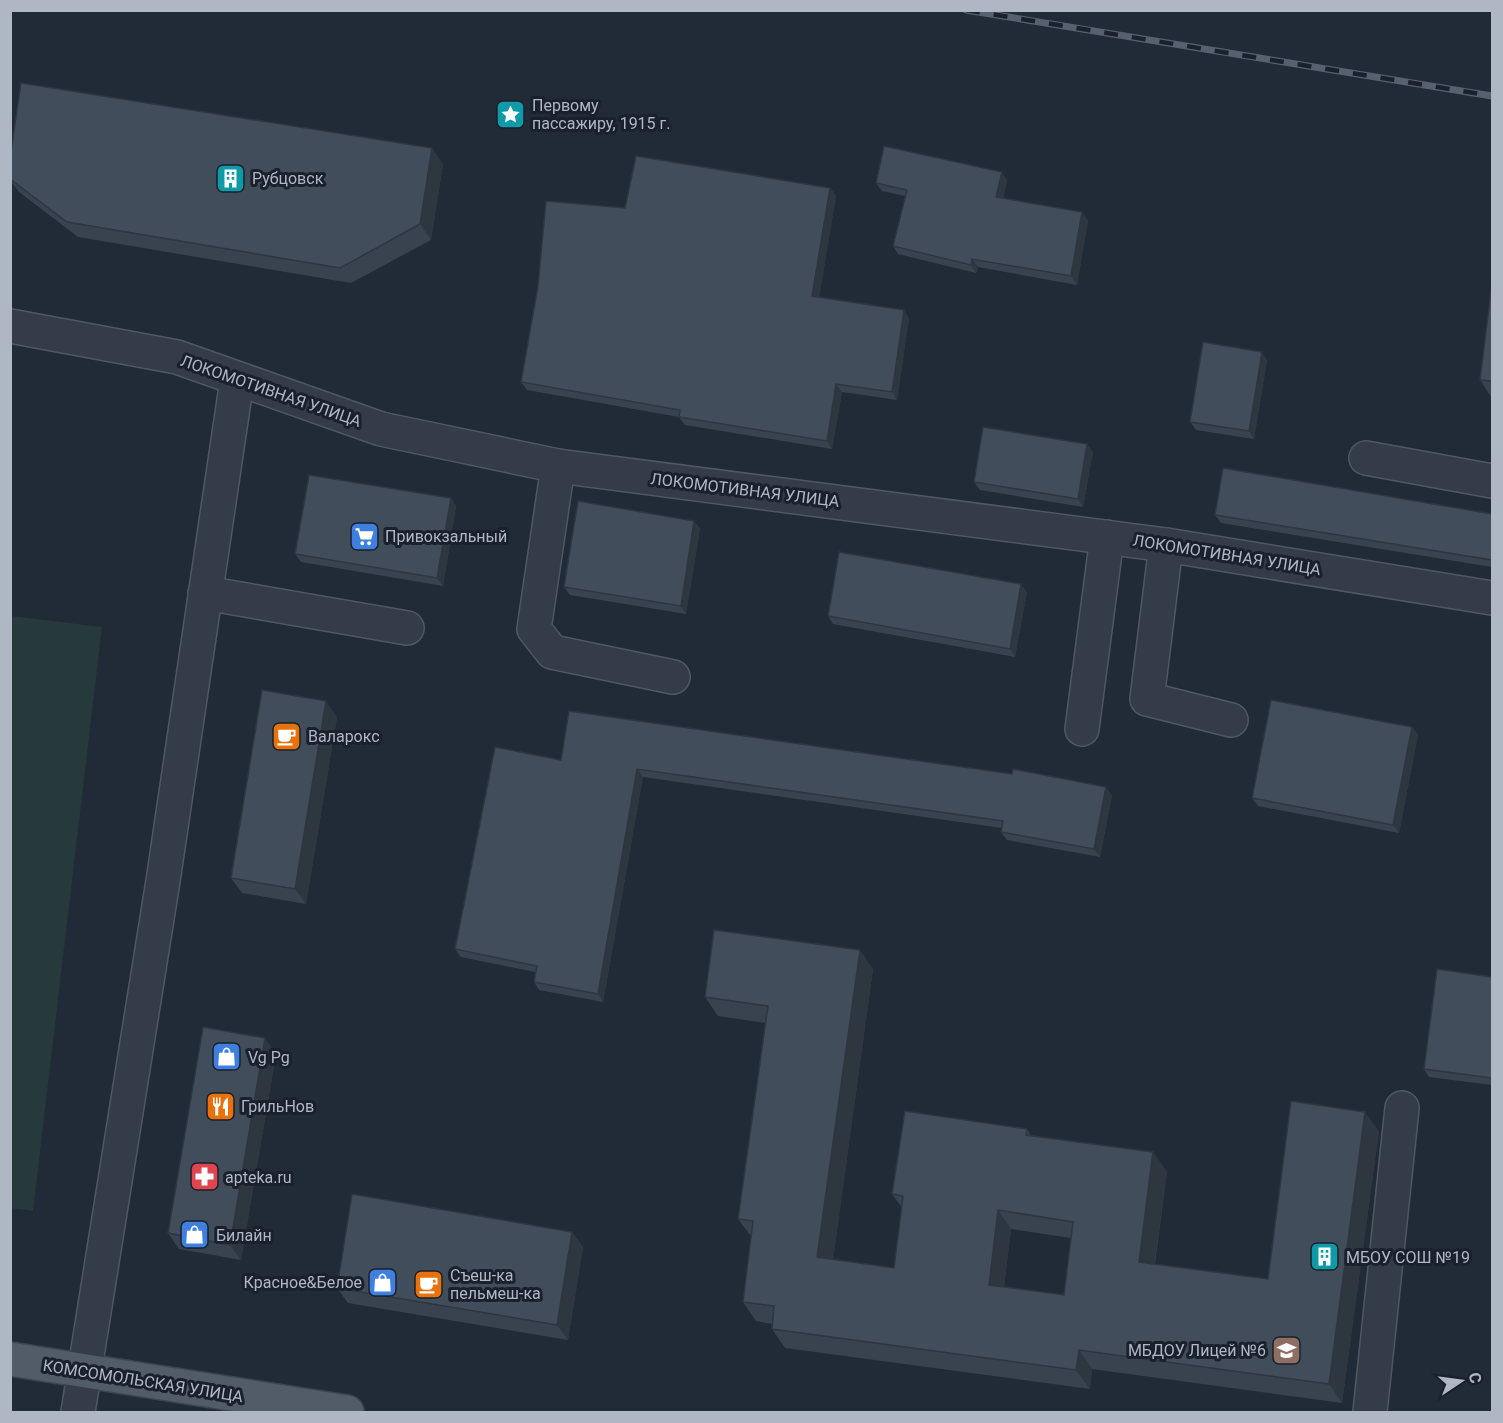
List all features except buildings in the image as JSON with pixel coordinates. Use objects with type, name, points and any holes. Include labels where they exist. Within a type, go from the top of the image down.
[{"type":"main road","name":"КОМСОМОЛЬСКАЯ УЛИЦА","points":[[10,1359],[347,1413]]},
{"type":"street","name":"ЛОКОМОТИВНАЯ УЛИЦА","points":[[10,326],[177,357],[381,429],[558,466],[1166,545],[1492,598]]},
{"type":"street","points":[[78,1413],[82,1371],[147,983],[237,380]]},
{"type":"street","points":[[1366,458],[1492,481]]},
{"type":"street","points":[[558,466],[534,629],[552,652],[673,677]]},
{"type":"street","points":[[1082,729],[1107,537]]},
{"type":"street","points":[[1166,545],[1147,699],[1231,720]]},
{"type":"street","points":[[206,593],[407,628]]},
{"type":"street","points":[[1370,1413],[1402,1108]]},
{"type":"shaded area","points":[[11,616],[102,627],[33,1211],[10,1208]]},
{"type":"railway","points":[[966,10],[1492,96]]},
{"type":"place","name":"Первому пассажиру, 1915 г.","points":[[511,114]]},
{"type":"place","name":"Рубцовск","points":[[231,178]]},
{"type":"place","name":"Привокзальный","points":[[364,536]]},
{"type":"place","name":"Валарокс","points":[[287,736]]},
{"type":"place","name":"Vg Pg","points":[[227,1057]]},
{"type":"place","name":"ГрильНов","points":[[220,1106]]},
{"type":"place","name":"apteka.ru","points":[[204,1177]]},
{"type":"place","name":"Билайн","points":[[195,1235]]},
{"type":"place","name":"МБОУ СОШ №19","points":[[1325,1257]]},
{"type":"place","name":"Красное&Белое","points":[[383,1282]]},
{"type":"place","name":"Съеш-ка пельмеш-ка","points":[[429,1284]]},
{"type":"place","name":"МБДОУ Лицей №6","points":[[1287,1350]]}]
